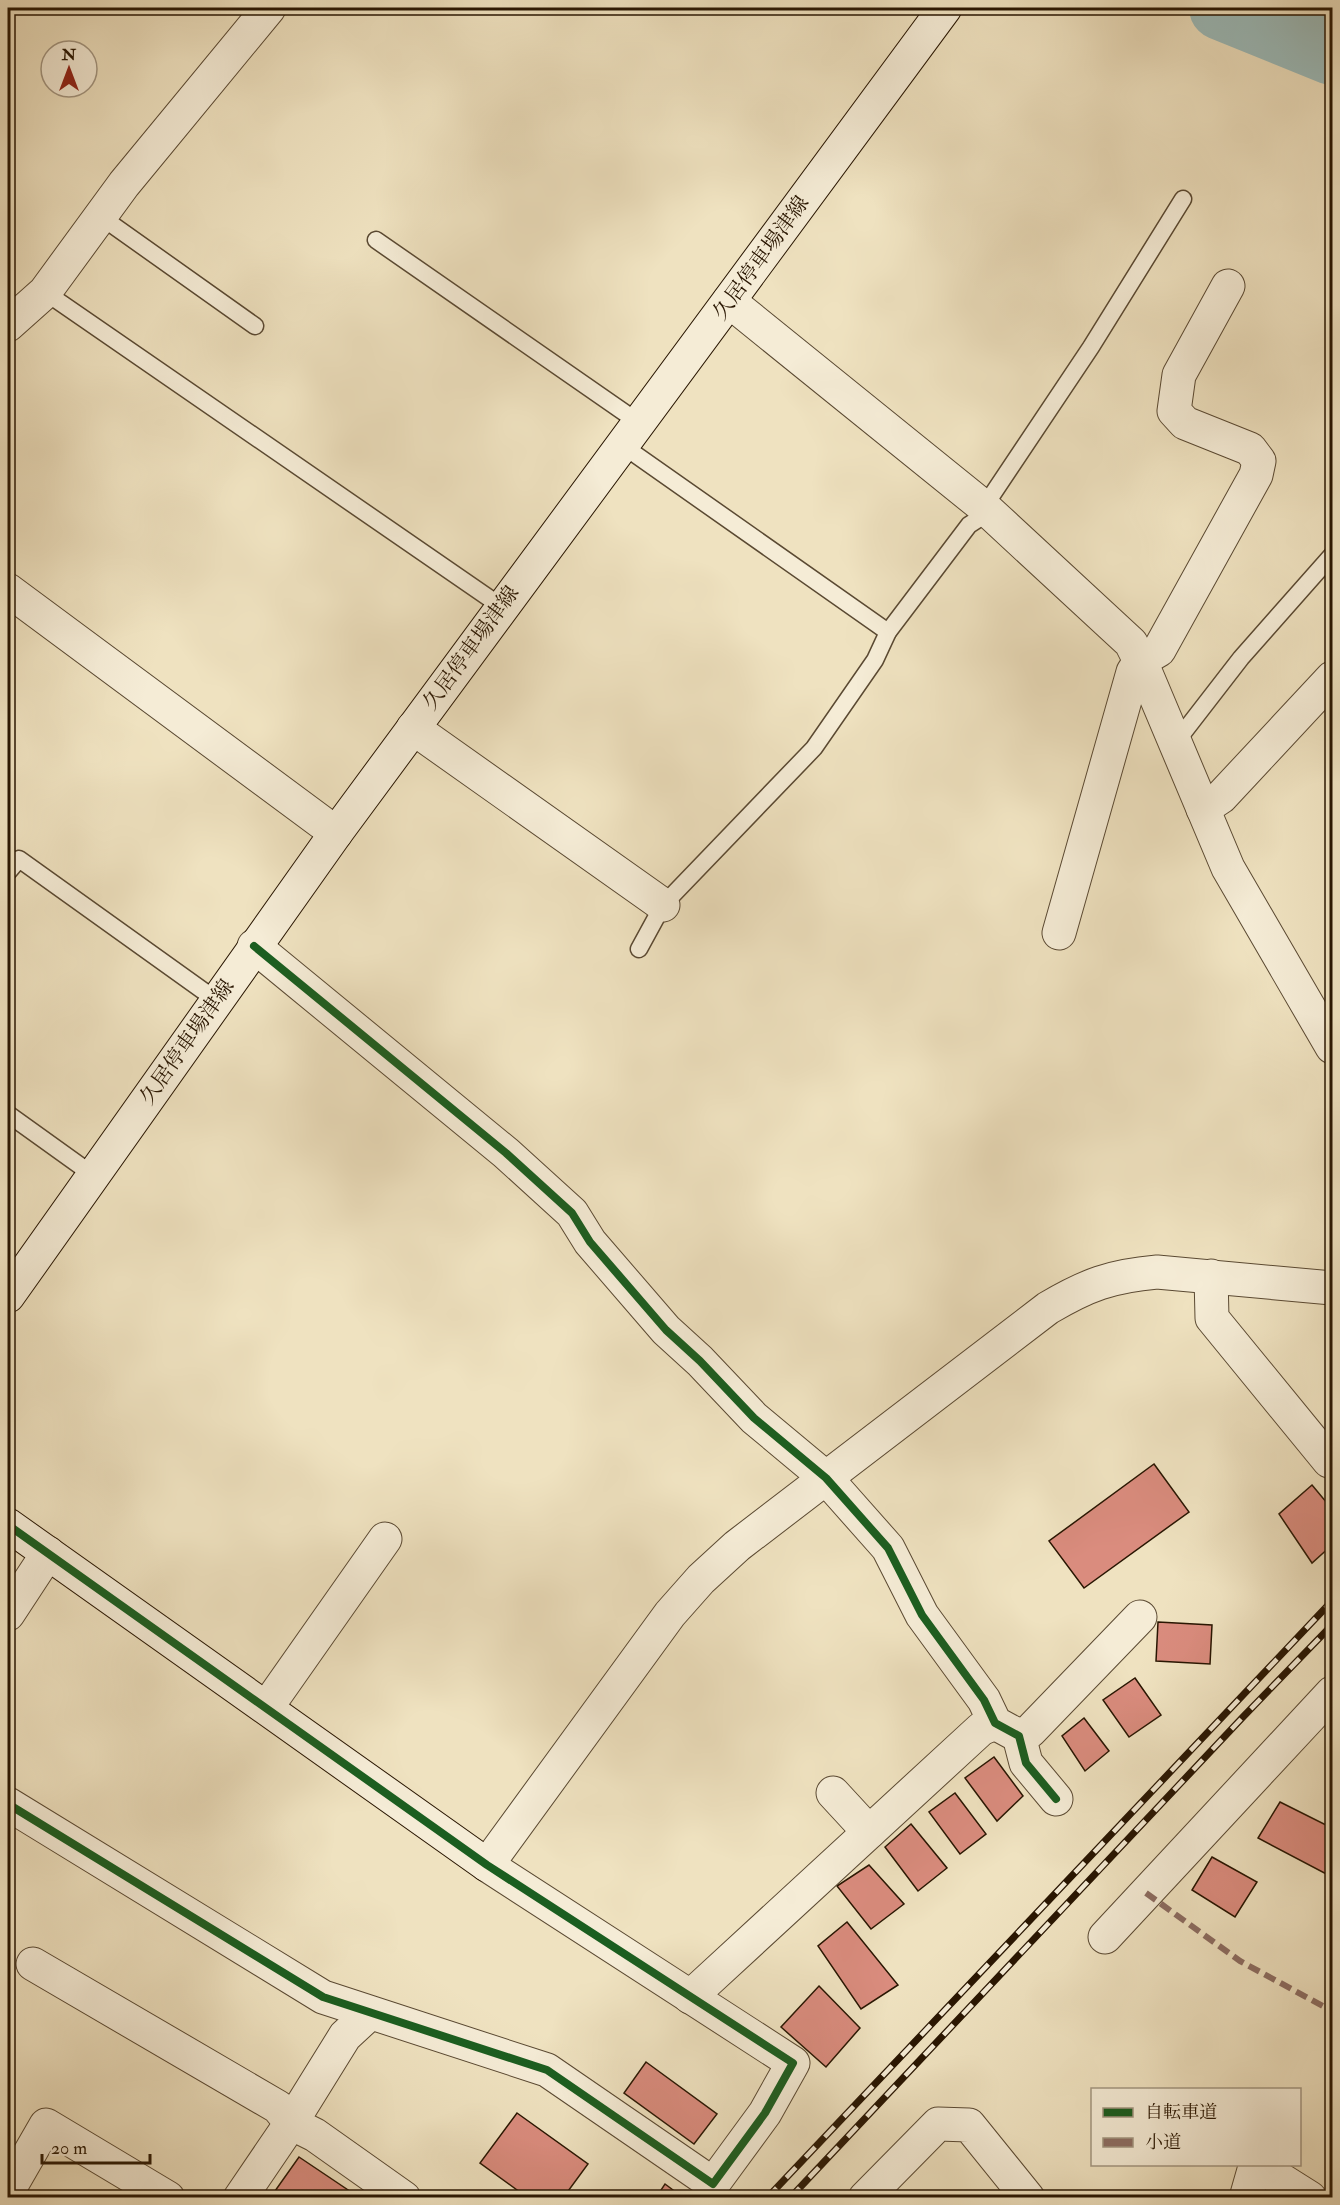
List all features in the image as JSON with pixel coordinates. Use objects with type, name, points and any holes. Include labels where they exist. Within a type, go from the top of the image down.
[{"type":"street","points":[[8,325],[45,292],[124,184],[269,8]]},
{"type":"street","name":"久居停車場津線","points":[[8,1296],[336,833],[945,8]]},
{"type":"street","points":[[1059,933],[1133,672],[1140,661],[1159,650],[1256,475],[1259,461],[1250,449],[1185,423],[1174,411],[1179,375],[1228,286]]},
{"type":"street","points":[[729,301],[987,509],[1131,643],[1176,742],[1228,868],[1332,1047]]},
{"type":"street","points":[[8,590],[336,833]]},
{"type":"street","points":[[1203,809],[1221,797],[1332,678]]},
{"type":"street","points":[[413,728],[663,905]]},
{"type":"street","points":[[254,946],[506,1153],[573,1213],[590,1242],[666,1330],[700,1361],[754,1418],[826,1478],[888,1548],[922,1615],[1007,1730],[1026,1763],[1056,1799]]},
{"type":"street","points":[[487,1865],[670,1614],[701,1579],[737,1546],[1048,1308],[1103,1280],[1130,1274],[1157,1272],[1332,1288]]},
{"type":"street","points":[[1211,1276],[1212,1318],[1329,1461]]},
{"type":"street","points":[[8,1525],[487,1865],[792,2063],[765,2113],[713,2184],[547,2070],[323,1997],[8,1804]]},
{"type":"street","points":[[267,1707],[385,1539]]},
{"type":"street","points":[[8,1614],[48,1553]]},
{"type":"street","points":[[690,1997],[981,1729],[1030,1731],[1140,1617]]},
{"type":"street","points":[[1105,1937],[1332,1693]]},
{"type":"street","points":[[833,1793],[869,1832]]},
{"type":"street","points":[[33,1964],[278,2107],[291,2123],[315,2135],[404,2198]]},
{"type":"street","points":[[240,2198],[291,2123],[345,2036],[370,2013]]},
{"type":"street","points":[[865,2198],[938,2124],[969,2125],[1028,2198]]},
{"type":"street","points":[[8,2191],[46,2125],[168,2198]]},
{"type":"street","points":[[1246,2198],[1254,2170],[1264,2169],[1310,2198]]},
{"type":"lane","points":[[639,949],[663,905],[814,748],[875,660],[888,632],[969,525],[987,509],[1182,199]]},
{"type":"lane","points":[[100,216],[255,326]]},
{"type":"lane","points":[[376,240],[888,632]]},
{"type":"lane","points":[[45,292],[502,607]]},
{"type":"lane","points":[[1176,742],[1241,658],[1332,555]]},
{"type":"lane","points":[[8,872],[19,859],[216,1000]]},
{"type":"lane","points":[[8,1114],[93,1175]]},
{"type":"building","points":[[1154,1464],[1189,1512],[1084,1588],[1049,1541]]},
{"type":"building","points":[[1312,1485],[1332,1509],[1332,1545],[1312,1563],[1279,1514]]},
{"type":"building","points":[[1158,1622],[1212,1625],[1210,1664],[1156,1661]]},
{"type":"building","points":[[1135,1678],[1161,1715],[1129,1737],[1103,1700]]},
{"type":"building","points":[[1084,1718],[1109,1751],[1085,1771],[1062,1736]]},
{"type":"building","points":[[994,1757],[1023,1796],[997,1821],[965,1778]]},
{"type":"building","points":[[955,1793],[986,1834],[960,1854],[929,1812]]},
{"type":"building","points":[[1280,1802],[1332,1828],[1332,1877],[1258,1838]]},
{"type":"building","points":[[911,1824],[947,1868],[918,1891],[885,1847]]},
{"type":"building","points":[[1212,1857],[1257,1882],[1235,1917],[1192,1890]]},
{"type":"building","points":[[869,1865],[904,1904],[871,1929],[837,1886]]},
{"type":"building","points":[[847,1922],[898,1985],[861,2009],[818,1946]]},
{"type":"building","points":[[819,1986],[860,2028],[826,2067],[781,2027]]},
{"type":"building","points":[[646,2062],[717,2114],[694,2144],[624,2093]]},
{"type":"building","points":[[517,2113],[588,2164],[563,2198],[528,2198],[480,2163]]},
{"type":"building","points":[[299,2157],[360,2198],[270,2198]]},
{"type":"building","points":[[665,2184],[681,2196],[680,2198],[666,2198],[659,2193]]},
{"type":"waterway","points":[[1221,8],[1332,53]]},
{"type":"railway","points":[[767,2198],[1332,1601]]},
{"type":"railway","points":[[790,2198],[1332,1625]]},
{"type":"marked path","points":[[1146,1893],[1240,1961],[1332,2011]]},
{"type":"cycle path","points":[[254,946],[506,1153],[572,1213],[590,1242],[666,1330],[700,1361],[754,1418],[826,1478],[888,1548],[922,1615],[984,1700],[995,1723],[1019,1736],[1026,1763],[1056,1799]]},
{"type":"cycle path","points":[[8,1525],[487,1865],[793,2063],[765,2113],[713,2184],[547,2070],[323,1997],[8,1804]]}]
